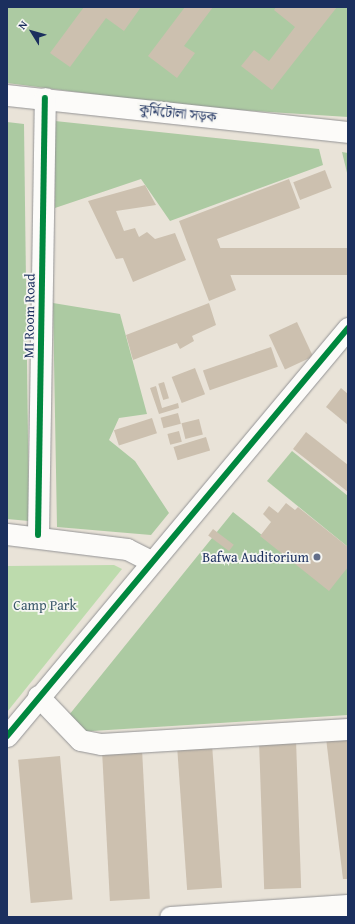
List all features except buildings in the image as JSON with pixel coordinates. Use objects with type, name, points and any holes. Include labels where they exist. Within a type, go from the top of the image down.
[{"type":"street","name":"কুর্মিটোলা সড়ক","points":[[7,95],[348,132]]},
{"type":"street","name":"MI Room Road","points":[[38,535],[45,98]]},
{"type":"street","points":[[7,736],[38,696],[348,328]]},
{"type":"street","points":[[7,534],[38,535],[127,549],[152,562]]},
{"type":"street","points":[[38,696],[80,740],[101,744],[348,729]]},
{"type":"street","points":[[170,917],[348,905]]},
{"type":"green space","points":[[7,7],[348,7],[348,117],[193,107],[7,83]]},
{"type":"green space","points":[[55,121],[319,149],[323,165],[170,221],[141,179],[55,208]]},
{"type":"green space","points":[[7,122],[24,124],[29,521],[7,519]]},
{"type":"green space","points":[[342,152],[348,153],[348,177]]},
{"type":"green space","points":[[53,303],[120,314],[147,414],[119,418],[109,440],[135,461],[169,513],[151,535],[57,527]]},
{"type":"green space","points":[[292,451],[348,496],[348,547],[267,481]]},
{"type":"green space","points":[[233,512],[327,587],[348,562],[348,715],[76,732],[69,715]]},
{"type":"green space","name":"Camp Park","points":[[114,565],[122,569],[7,712],[7,566]]},
{"type":"cycle path","points":[[38,535],[45,98]]},
{"type":"cycle path","points":[[7,736],[348,328]]},
{"type":"place","name":"Bafwa Auditorium","points":[[317,557]]}]
